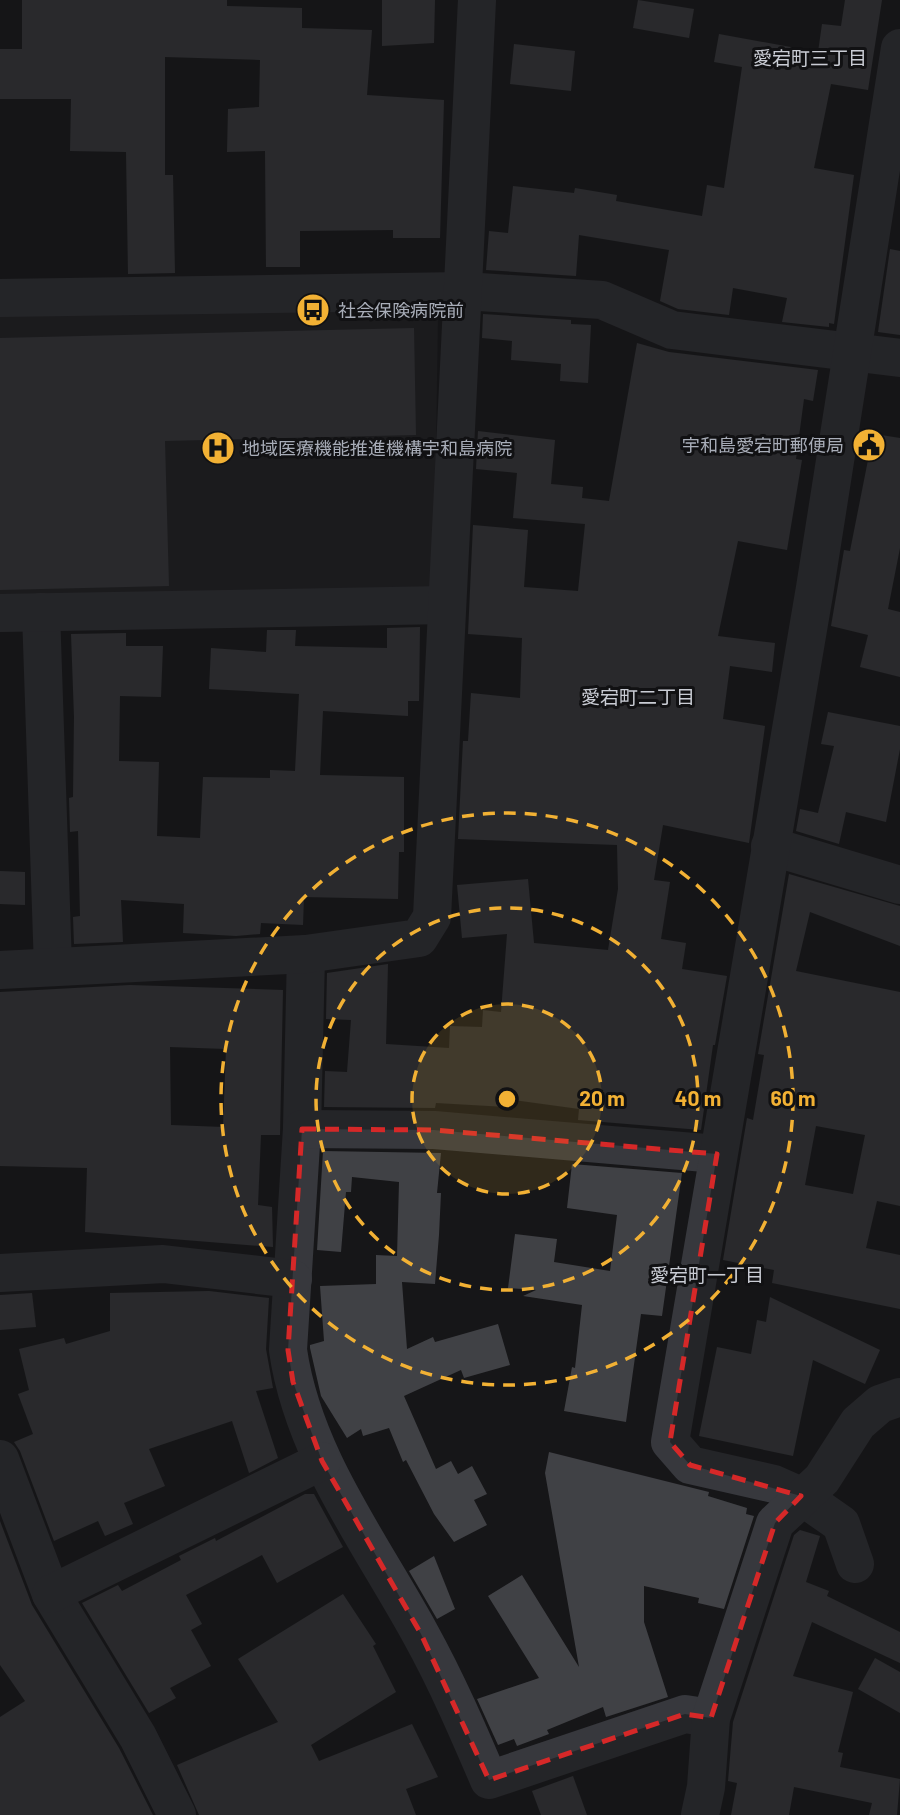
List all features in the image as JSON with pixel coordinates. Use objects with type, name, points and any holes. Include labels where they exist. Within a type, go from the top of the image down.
[{"type":"street","points":[[0,970],[306,954],[419,938],[432,917],[477,0]]},
{"type":"street","points":[[855,1564],[841,1524],[801,1496],[774,1484],[690,1465],[670,1442],[815,589],[850,352],[900,48]]},
{"type":"street","points":[[0,298],[464,291],[601,300],[672,330],[900,358]]},
{"type":"street","points":[[0,613],[446,605]]},
{"type":"street","points":[[41,612],[52,968]]},
{"type":"street","points":[[770,846],[900,885]]},
{"type":"street","points":[[306,954],[302,1129],[288,1350],[293,1382],[322,1461],[421,1634],[459,1707],[489,1780],[685,1714],[711,1718]]},
{"type":"street","points":[[302,1129],[434,1130],[717,1154]]},
{"type":"street","points":[[0,1273],[163,1264],[293,1279]]},
{"type":"street","points":[[700,1815],[706,1787],[711,1718],[775,1523],[822,1479],[858,1423],[880,1404],[900,1397]]},
{"type":"street","points":[[0,1459],[51,1594],[138,1737],[177,1815]]},
{"type":"street","points":[[51,1594],[322,1461]]},
{"type":"highlighted area","points":[[302,1129],[434,1130],[717,1154],[670,1442],[690,1465],[801,1496],[775,1523],[711,1718],[685,1714],[489,1780],[421,1634],[322,1461],[293,1382],[288,1350]]},
{"type":"shaded area","name":"地域医療機能推進機構宇和島病院","points":[[429,309],[438,312],[434,584],[425,595],[0,602],[0,312]]},
{"type":"building","points":[[22,0],[227,0],[227,6],[302,8],[302,28],[372,30],[367,95],[444,100],[440,238],[393,238],[393,230],[300,231],[300,267],[266,267],[265,151],[227,152],[228,109],[259,107],[260,60],[165,57],[165,175],[173,175],[175,273],[128,274],[126,152],[70,151],[71,99],[0,99],[0,49],[22,49]]},
{"type":"building","points":[[382,0],[435,0],[434,43],[382,46]]},
{"type":"building","points":[[638,0],[694,9],[689,38],[633,28]]},
{"type":"building","points":[[845,0],[882,0],[868,90],[831,84],[814,168],[854,175],[834,324],[829,323],[829,327],[782,322],[787,298],[733,288],[729,315],[678,309],[660,301],[669,250],[579,235],[576,276],[486,270],[489,231],[508,233],[513,186],[574,193],[575,188],[617,195],[616,201],[702,216],[707,185],[724,188],[742,67],[714,62],[719,34],[818,52],[822,24],[841,26]]},
{"type":"building","points":[[514,44],[575,51],[571,91],[510,84]]},
{"type":"building","points":[[890,249],[900,251],[900,335],[878,332]]},
{"type":"building","points":[[483,314],[571,320],[571,324],[591,325],[588,383],[560,381],[561,364],[511,360],[512,341],[482,338]]},
{"type":"building","points":[[414,328],[416,435],[165,441],[169,586],[0,590],[0,338]]},
{"type":"building","points":[[637,343],[669,352],[818,370],[813,401],[804,399],[796,459],[802,460],[787,550],[738,541],[718,636],[775,643],[772,672],[730,666],[723,719],[765,726],[749,843],[663,825],[654,880],[670,882],[661,939],[686,943],[682,969],[727,976],[713,1045],[701,1130],[578,1120],[579,1109],[507,1099],[506,1107],[436,1103],[435,1108],[324,1107],[325,1071],[347,1072],[351,1020],[326,1019],[327,973],[388,964],[386,1044],[449,1048],[450,1026],[482,1027],[483,1010],[501,1012],[507,934],[462,938],[457,885],[528,879],[534,943],[608,950],[618,889],[617,845],[458,839],[463,741],[468,741],[471,693],[520,698],[522,638],[468,634],[473,525],[528,530],[524,587],[578,591],[585,524],[513,518],[517,473],[476,469],[478,431],[555,440],[551,484],[583,487],[582,498],[609,501]]},
{"type":"building","points":[[862,432],[900,438],[900,548],[888,609],[900,612],[900,677],[860,667],[868,635],[831,626],[844,550],[850,551],[868,460],[858,458]]},
{"type":"building","points":[[420,627],[419,701],[408,701],[408,716],[323,711],[320,775],[404,777],[404,852],[399,852],[398,899],[304,897],[303,925],[261,923],[260,934],[236,936],[183,933],[184,904],[121,900],[123,942],[74,944],[73,917],[80,916],[78,831],[70,832],[69,798],[73,797],[74,717],[71,634],[126,633],[126,646],[163,646],[161,697],[120,696],[119,761],[159,762],[157,836],[200,838],[203,777],[270,778],[270,770],[295,771],[299,694],[209,689],[211,648],[266,652],[267,630],[296,630],[295,646],[387,648],[387,628]]},
{"type":"building","points":[[828,712],[900,726],[900,749],[886,822],[846,812],[839,844],[796,831],[800,809],[818,813],[834,746],[821,744]]},
{"type":"building","points":[[0,871],[25,872],[25,905],[0,904]]},
{"type":"building","points":[[789,874],[900,906],[900,946],[810,912],[796,971],[900,992],[900,1206],[877,1201],[866,1248],[900,1255],[900,1309],[772,1283],[774,1270],[723,1260],[747,1118],[753,1120],[764,1055],[758,1054]],"holes":[[[816,1126],[865,1135],[853,1194],[805,1185]]]},
{"type":"building","points":[[130,985],[283,990],[280,1135],[261,1135],[258,1205],[272,1207],[273,1247],[85,1232],[87,1168],[0,1166],[0,992]],"holes":[[[170,1047],[226,1049],[223,1127],[171,1125]]]},
{"type":"building","points":[[323,1151],[441,1153],[437,1193],[441,1193],[435,1284],[402,1282],[407,1349],[433,1337],[435,1342],[498,1324],[510,1365],[464,1378],[461,1370],[404,1396],[436,1469],[451,1461],[458,1474],[472,1466],[487,1494],[474,1500],[487,1525],[454,1542],[434,1514],[406,1460],[403,1462],[389,1428],[363,1436],[361,1429],[347,1438],[321,1396],[310,1348],[310,1345],[324,1341],[320,1286],[376,1284],[376,1255],[397,1256],[399,1182],[352,1177],[351,1192],[346,1192],[341,1252],[317,1250]]},
{"type":"building","points":[[572,1164],[682,1173],[662,1316],[641,1314],[626,1422],[564,1411],[572,1367],[575,1368],[582,1305],[523,1296],[536,1290],[508,1288],[515,1234],[557,1239],[554,1262],[610,1271],[617,1215],[567,1208]]},
{"type":"building","points":[[209,1291],[269,1298],[266,1349],[273,1388],[256,1391],[278,1458],[249,1473],[232,1421],[149,1449],[165,1486],[124,1503],[133,1524],[105,1536],[98,1521],[54,1541],[20,1451],[14,1442],[33,1434],[18,1394],[29,1390],[19,1349],[64,1338],[66,1344],[110,1331],[110,1293]]},
{"type":"building","points":[[32,1293],[36,1327],[0,1330],[0,1295]]},
{"type":"building","points":[[770,1297],[880,1350],[865,1384],[813,1360],[793,1456],[699,1436],[717,1347],[751,1354],[757,1320],[766,1322]]},
{"type":"building","points":[[549,1452],[709,1492],[708,1496],[747,1508],[746,1514],[754,1516],[724,1609],[698,1603],[699,1598],[644,1586],[644,1622],[668,1697],[606,1717],[603,1707],[547,1730],[549,1734],[517,1746],[514,1739],[498,1745],[477,1699],[539,1678],[488,1596],[522,1575],[579,1667],[545,1473]]},
{"type":"building","points":[[305,1494],[314,1494],[343,1547],[277,1583],[262,1555],[186,1595],[202,1624],[191,1630],[211,1666],[170,1688],[176,1698],[149,1713],[82,1603],[118,1585],[122,1591],[181,1560],[179,1556],[215,1538],[216,1541]]},
{"type":"building","points":[[0,1521],[32,1605],[119,1748],[153,1815],[0,1815],[0,1717],[25,1701],[0,1665]]},
{"type":"building","points":[[800,1530],[820,1536],[806,1582],[829,1591],[827,1596],[900,1632],[900,1663],[812,1622],[793,1676],[853,1692],[838,1752],[843,1753],[840,1767],[900,1779],[897,1815],[869,1815],[872,1803],[794,1787],[789,1815],[731,1815],[737,1783],[728,1781],[733,1722],[794,1535]]},
{"type":"building","points":[[434,1556],[455,1609],[437,1619],[409,1571]]},
{"type":"building","points":[[343,1594],[376,1644],[373,1646],[396,1692],[311,1745],[319,1761],[412,1724],[438,1777],[406,1789],[416,1815],[199,1815],[177,1765],[278,1722],[238,1659]]},
{"type":"building","points":[[875,1658],[900,1672],[900,1713],[858,1689]]},
{"type":"building","points":[[573,1776],[587,1815],[541,1815],[532,1791]]},
{"type":"place","name":"社会保険病院前","points":[[313,310]]},
{"type":"place","name":"宇和島愛宕町郵便局","points":[[869,445]]},
{"type":"place","name":"地域医療機能推進機構宇和島病院","points":[[218,448]]},
{"type":"district","name":"愛宕町三丁目","points":[[810,57]]},
{"type":"district","name":"愛宕町二丁目","points":[[638,696]]},
{"type":"district","name":"愛宕町一丁目","points":[[707,1274]]}]
